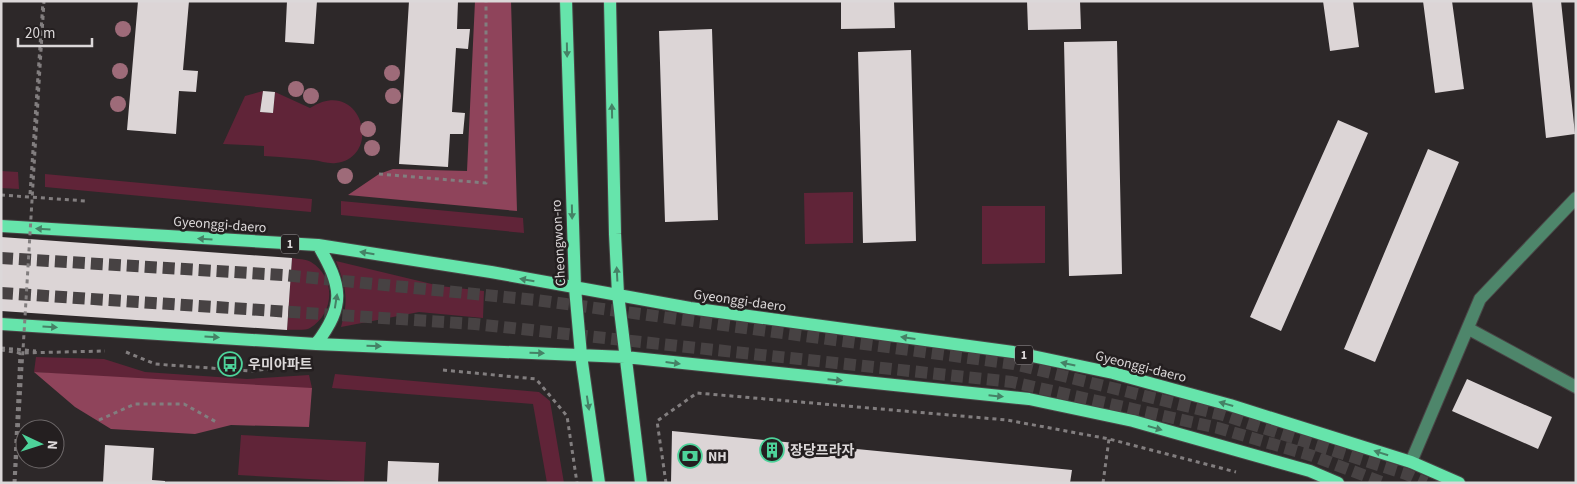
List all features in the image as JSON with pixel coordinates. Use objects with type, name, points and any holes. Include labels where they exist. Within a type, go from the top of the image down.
[{"type":"main road","name":"Cheongwon-ro","points":[[566,1],[575,288],[581,355],[600,483]]},
{"type":"main road","points":[[610,1],[618,294],[641,483]]},
{"type":"main road","name":"Gyeonggi-daero","points":[[1,226],[318,246],[618,294],[690,308],[1013,352],[1113,373],[1230,404],[1411,462],[1459,483]]},
{"type":"main road","points":[[316,344],[331,324],[338,296],[332,269],[318,246]]},
{"type":"main road","points":[[1,324],[316,344],[625,357],[1029,399],[1133,421],[1310,472],[1338,483]]},
{"type":"street","points":[[1411,462],[1469,329],[1480,299],[1576,198]]},
{"type":"street","points":[[1469,329],[1576,387]]},
{"type":"path","points":[[14,483],[44,1]]},
{"type":"path","points":[[379,174],[486,183],[486,1]]},
{"type":"path","points":[[1,195],[86,200]]},
{"type":"path","points":[[1,349],[21,352],[74,353],[113,351]]},
{"type":"path","points":[[123,351],[155,364],[251,371],[315,362]]},
{"type":"path","points":[[440,370],[536,379],[566,416],[577,483]]},
{"type":"path","points":[[666,483],[657,421],[697,393],[1006,420],[1108,439],[1240,473]]},
{"type":"path","points":[[99,420],[134,404],[184,404],[218,422]]},
{"type":"path","points":[[1103,483],[1108,439]]},
{"type":"shaded area","points":[[475,1],[511,1],[517,211],[348,195],[379,174],[393,169],[467,171]]},
{"type":"shaded area","points":[[263,91],[260,112],[273,113],[275,92],[310,108],[328,101],[342,102],[353,109],[360,121],[362,134],[359,147],[351,158],[336,163],[327,163],[307,159],[264,156],[264,146],[223,144],[245,96]]},
{"type":"shaded area","points":[[1,171],[18,172],[19,189],[1,188]]},
{"type":"shaded area","points":[[45,174],[312,199],[311,212],[45,187]]},
{"type":"shaded area","points":[[853,192],[853,243],[805,244],[804,193]]},
{"type":"shaded area","points":[[341,201],[523,218],[524,233],[341,215]]},
{"type":"shaded area","points":[[982,206],[1045,206],[1045,263],[982,264]]},
{"type":"shaded area","points":[[292,258],[311,262],[325,277],[328,286],[328,304],[318,321],[310,328],[287,330]]},
{"type":"shaded area","points":[[336,261],[440,286],[484,291],[483,318],[419,312],[341,327],[346,301],[342,278]]},
{"type":"shaded area","points":[[36,357],[104,359],[145,372],[247,379],[309,375],[312,388],[257,389],[34,372]]},
{"type":"shaded area","points":[[34,372],[312,388],[309,427],[231,425],[195,434],[111,429],[75,407]]},
{"type":"shaded area","points":[[335,374],[539,392],[550,401],[564,483],[547,483],[533,404],[332,388]]},
{"type":"shaded area","points":[[241,435],[366,442],[364,482],[238,475]]},
{"type":"building","points":[[138,1],[189,1],[183,70],[198,71],[196,92],[179,91],[176,134],[127,130]]},
{"type":"building","points":[[287,1],[317,1],[314,44],[285,42]]},
{"type":"building","points":[[409,1],[458,1],[457,29],[470,29],[468,49],[456,48],[452,112],[465,113],[463,134],[450,134],[448,167],[399,164]]},
{"type":"building","points":[[841,1],[894,1],[895,28],[841,29]]},
{"type":"building","points":[[1027,1],[1080,1],[1081,29],[1028,30]]},
{"type":"building","points":[[1323,1],[1353,1],[1359,47],[1330,51]]},
{"type":"building","points":[[1423,1],[1452,1],[1464,89],[1435,93]]},
{"type":"building","points":[[1532,1],[1561,1],[1575,134],[1546,138]]},
{"type":"building","points":[[712,29],[718,220],[665,222],[659,31]]},
{"type":"building","points":[[1117,41],[1122,274],[1069,276],[1064,42]]},
{"type":"building","points":[[911,50],[916,241],[863,243],[858,52]]},
{"type":"building","points":[[263,91],[275,92],[273,113],[260,112]]},
{"type":"building","points":[[1338,120],[1368,133],[1281,331],[1250,317]]},
{"type":"building","points":[[1428,149],[1459,162],[1375,362],[1344,349]]},
{"type":"building","points":[[1,237],[292,258],[287,330],[1,311]]},
{"type":"building","points":[[1467,379],[1552,417],[1538,449],[1452,411]]},
{"type":"building","name":"장당프라자","points":[[672,431],[1072,470],[1070,483],[671,483]]},
{"type":"building","points":[[105,445],[154,448],[152,480],[165,481],[165,483],[103,483]]},
{"type":"building","points":[[388,461],[439,463],[438,483],[387,483]]},
{"type":"tunnel","points":[[1,258],[283,275],[536,300],[1014,364],[1223,415],[1406,474],[1426,483]]},
{"type":"tunnel","points":[[1,293],[475,324],[1012,382],[1218,428],[1313,456],[1384,483]]},
{"type":"place","name":"우미아파트","points":[[230,364]]},
{"type":"place","name":"장당프라자","points":[[772,450]]},
{"type":"place","name":"NH","points":[[690,456]]}]
